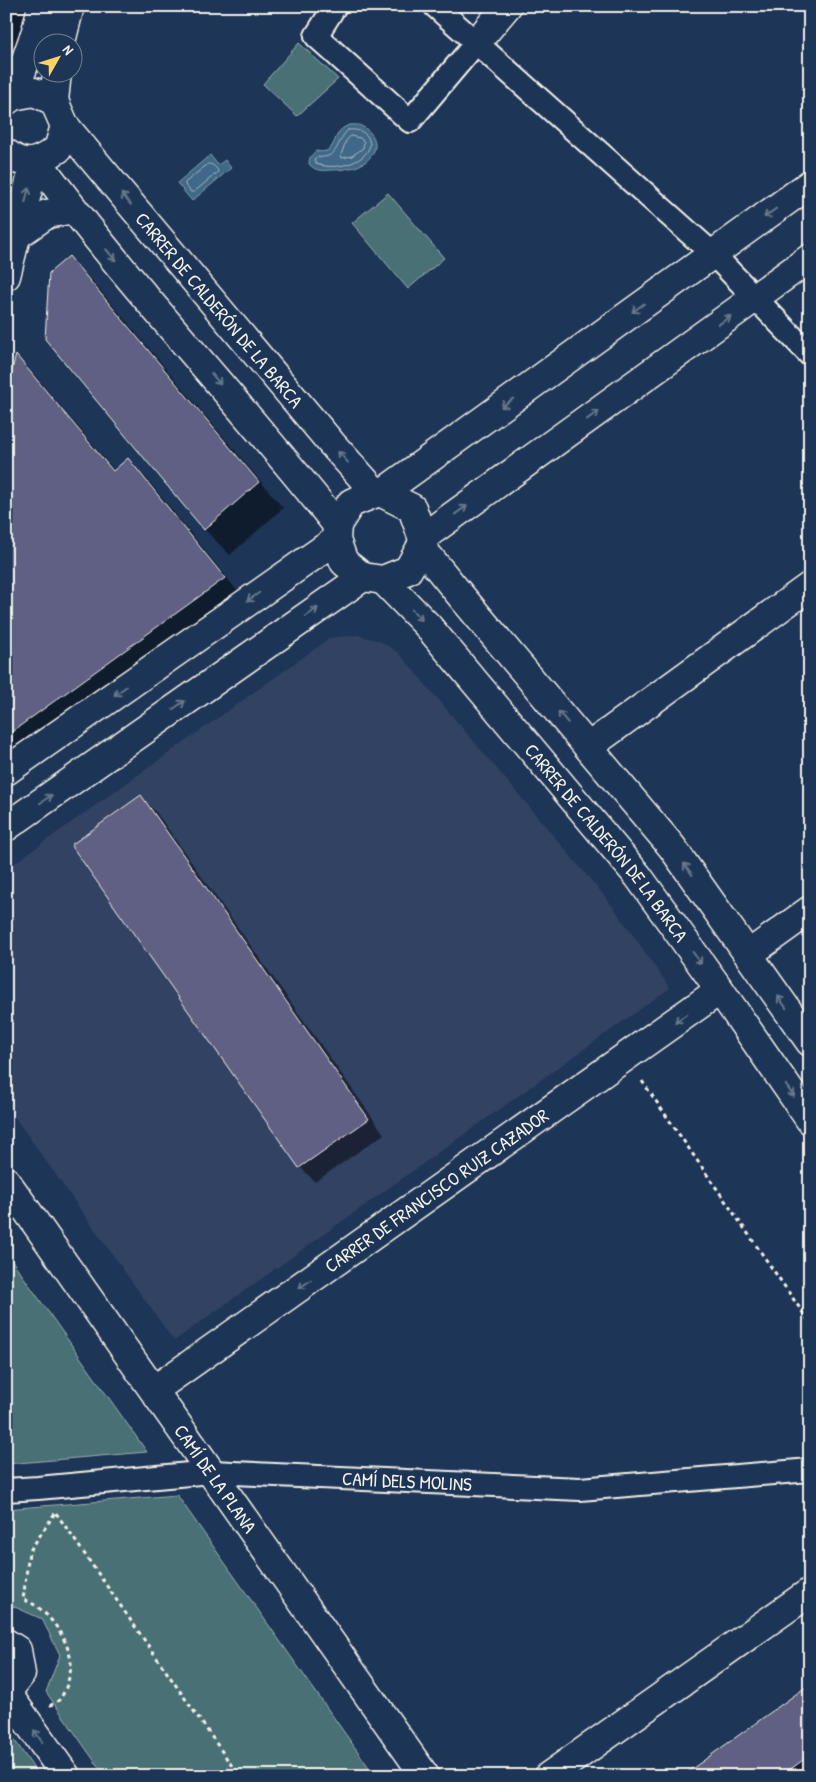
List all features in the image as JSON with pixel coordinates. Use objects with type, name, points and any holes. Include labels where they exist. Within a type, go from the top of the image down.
[{"type":"street","points":[[10,98],[36,31],[42,6]]},
{"type":"street","points":[[64,32],[70,6]]},
{"type":"street","points":[[335,6],[316,36],[410,121],[507,6]]},
{"type":"street","points":[[435,6],[713,254],[810,355]]},
{"type":"street","points":[[10,98],[34,92],[54,102],[56,82]]},
{"type":"street","name":"CARRER DE CALDERÓN DE LA BARCA","points":[[54,102],[65,126],[326,436],[379,493]]},
{"type":"street","points":[[6,153],[16,160],[36,162],[58,149],[65,126]]},
{"type":"street","points":[[36,162],[73,209],[296,473],[336,532],[344,562],[373,579]]},
{"type":"street","points":[[6,276],[36,162]]},
{"type":"street","points":[[6,771],[336,532],[351,503],[379,493],[810,184]]},
{"type":"street","points":[[17,235],[47,214],[73,209]]},
{"type":"street","points":[[6,827],[373,579],[408,570],[429,533],[810,258]]},
{"type":"street","points":[[379,493],[412,508],[422,543],[467,603],[672,847],[810,1042]]},
{"type":"street","name":"CARRER DE CALDERÓN DE LA BARCA","points":[[373,579],[427,625],[638,876],[810,1120]]},
{"type":"street","points":[[588,746],[810,586]]},
{"type":"street","points":[[749,954],[810,910]]},
{"type":"street","name":"CARRER DE FRANCISCO RUIZ CAZADOR","points":[[154,1390],[720,990]]},
{"type":"street","name":"CAMÍ DE LA PLANA","points":[[6,1181],[426,1776]]},
{"type":"street","name":"CAMÍ DELS MOLINS","points":[[6,1490],[211,1472],[580,1489],[810,1470]]},
{"type":"street","points":[[549,1776],[810,1592]]},
{"type":"street","points":[[6,1643],[17,1650],[21,1674],[7,1693],[66,1776]]},
{"type":"path","points":[[626,1057],[810,1323]]},
{"type":"path","points":[[35,1731],[57,1716],[50,1706],[59,1700],[71,1665],[65,1643],[52,1619],[32,1602],[23,1600],[29,1552],[55,1512],[239,1776]]},
{"type":"shaded area","points":[[358,635],[380,641],[399,653],[612,905],[670,988],[174,1341],[6,1105],[6,869],[330,638]]},
{"type":"green space","points":[[299,43],[338,79],[297,116],[263,84]]},
{"type":"green space","points":[[388,193],[444,258],[408,289],[352,223]]},
{"type":"green space","points":[[6,1252],[147,1452],[6,1464]]},
{"type":"green space","points":[[177,1495],[375,1776],[105,1776],[46,1692],[60,1655],[42,1619],[6,1603],[6,1509]]},
{"type":"green space","points":[[7,1729],[39,1776],[6,1776]]},
{"type":"water","points":[[350,125],[359,125],[367,129],[375,141],[373,153],[363,163],[340,170],[316,169],[309,164],[309,160],[316,151],[323,152],[331,147],[342,129]]},
{"type":"water","points":[[210,155],[218,165],[225,160],[231,168],[192,201],[177,183]]},
{"type":"building","points":[[69,256],[259,482],[204,530],[45,339],[49,273]]},
{"type":"building","points":[[16,355],[113,471],[128,458],[225,578],[6,736],[6,390]]},
{"type":"building","points":[[141,795],[369,1119],[299,1168],[71,845]]},
{"type":"building","points":[[810,1684],[810,1755],[781,1776],[682,1776]]}]
